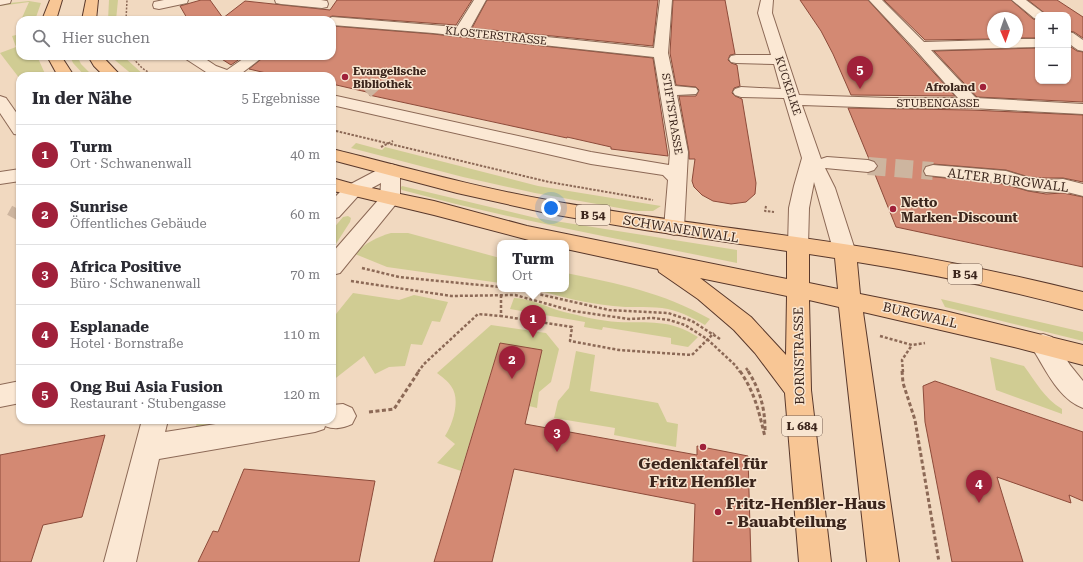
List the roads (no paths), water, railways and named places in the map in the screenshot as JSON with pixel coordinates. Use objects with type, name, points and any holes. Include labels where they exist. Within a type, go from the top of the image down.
[{"type":"main road","points":[[50,16],[56,0]]},
{"type":"main road","points":[[90,16],[92,0]]},
{"type":"main road","points":[[56,60],[64,72]]},
{"type":"main road","points":[[97,60],[109,72]]},
{"type":"main road","name":"SCHWANENWALL","points":[[336,155],[488,195],[582,213],[845,254]]},
{"type":"main road","name":"B 54","points":[[336,185],[352,191],[433,208],[528,233],[562,240]]},
{"type":"main road","name":"B 54","points":[[569,242],[797,289]]},
{"type":"main road","name":"BORNSTRASSE","points":[[798,246],[798,390],[815,562]]},
{"type":"main road","points":[[845,254],[857,365],[883,562]]},
{"type":"main road","name":"B 54","points":[[845,254],[928,267],[1004,282],[1083,301]]},
{"type":"main road","name":"B 54","points":[[648,258],[676,272],[733,316],[764,346],[798,390]]},
{"type":"main road","name":"BURGWALL","points":[[797,289],[1043,344],[1083,355]]},
{"type":"street","points":[[0,1],[5,0]]},
{"type":"street","points":[[160,7],[182,0]]},
{"type":"street","points":[[282,0],[324,2],[319,16]]},
{"type":"street","points":[[461,32],[480,0]]},
{"type":"street","name":"STIFTSTRASSE","points":[[666,0],[661,53],[669,90],[679,152],[676,178],[674,228]]},
{"type":"street","name":"KUCKELKE","points":[[753,0],[766,6],[780,60],[792,97],[819,161],[845,254]]},
{"type":"street","points":[[875,0],[920,46],[971,103]]},
{"type":"street","points":[[1018,0],[1035,12]]},
{"type":"street","name":"KLOSTERSTRASSE","points":[[336,21],[461,32],[661,53]]},
{"type":"street","points":[[920,46],[1035,43]]},
{"type":"street","points":[[736,59],[780,60]]},
{"type":"street","points":[[197,60],[218,72]]},
{"type":"street","points":[[234,72],[251,60]]},
{"type":"street","points":[[669,90],[690,91]]},
{"type":"street","points":[[353,105],[366,92]]},
{"type":"street","name":"STUBENGASSE","points":[[741,92],[888,103],[971,103],[1057,111],[1082,104]]},
{"type":"street","points":[[0,101],[16,124]]},
{"type":"street","points":[[336,101],[592,158],[664,169],[670,171],[676,178]]},
{"type":"street","points":[[798,246],[799,208],[803,186],[819,161],[868,166]]},
{"type":"street","points":[[336,208],[352,191],[391,170]]},
{"type":"street","points":[[336,261],[390,199],[391,170]]},
{"type":"street","name":"ALTER BURGWALL","points":[[933,171],[1006,177],[1028,184],[1046,186],[1063,185],[1083,190]]},
{"type":"street","points":[[0,178],[16,176]]},
{"type":"street","points":[[1043,344],[1061,373],[1076,392],[1083,397]]},
{"type":"street","points":[[0,396],[16,393]]},
{"type":"street","points":[[120,562],[154,424]]},
{"type":"street","points":[[148,448],[291,424]]},
{"type":"tunnel","points":[[366,92],[383,76]]},
{"type":"tunnel","points":[[868,166],[933,171]]},
{"type":"place","name":"Evangelische Bibliothek","points":[[345,77]]},
{"type":"place","name":"Afroland","points":[[983,87]]},
{"type":"place","name":"Ong Bui Asia Fusion","points":[[860,89]]},
{"type":"place","name":"Netto Marken-Discount","points":[[893,209]]},
{"type":"place","name":"Turm","points":[[533,338]]},
{"type":"place","name":"Sunrise","points":[[512,379]]},
{"type":"place","name":"Gedenktafel für Fritz Henßler","points":[[703,447]]},
{"type":"place","name":"Africa Positive","points":[[557,452]]},
{"type":"place","name":"Esplanade","points":[[979,503]]},
{"type":"place","name":"Fritz-Henßler-Haus - Bauabteilung","points":[[718,512]]}]
